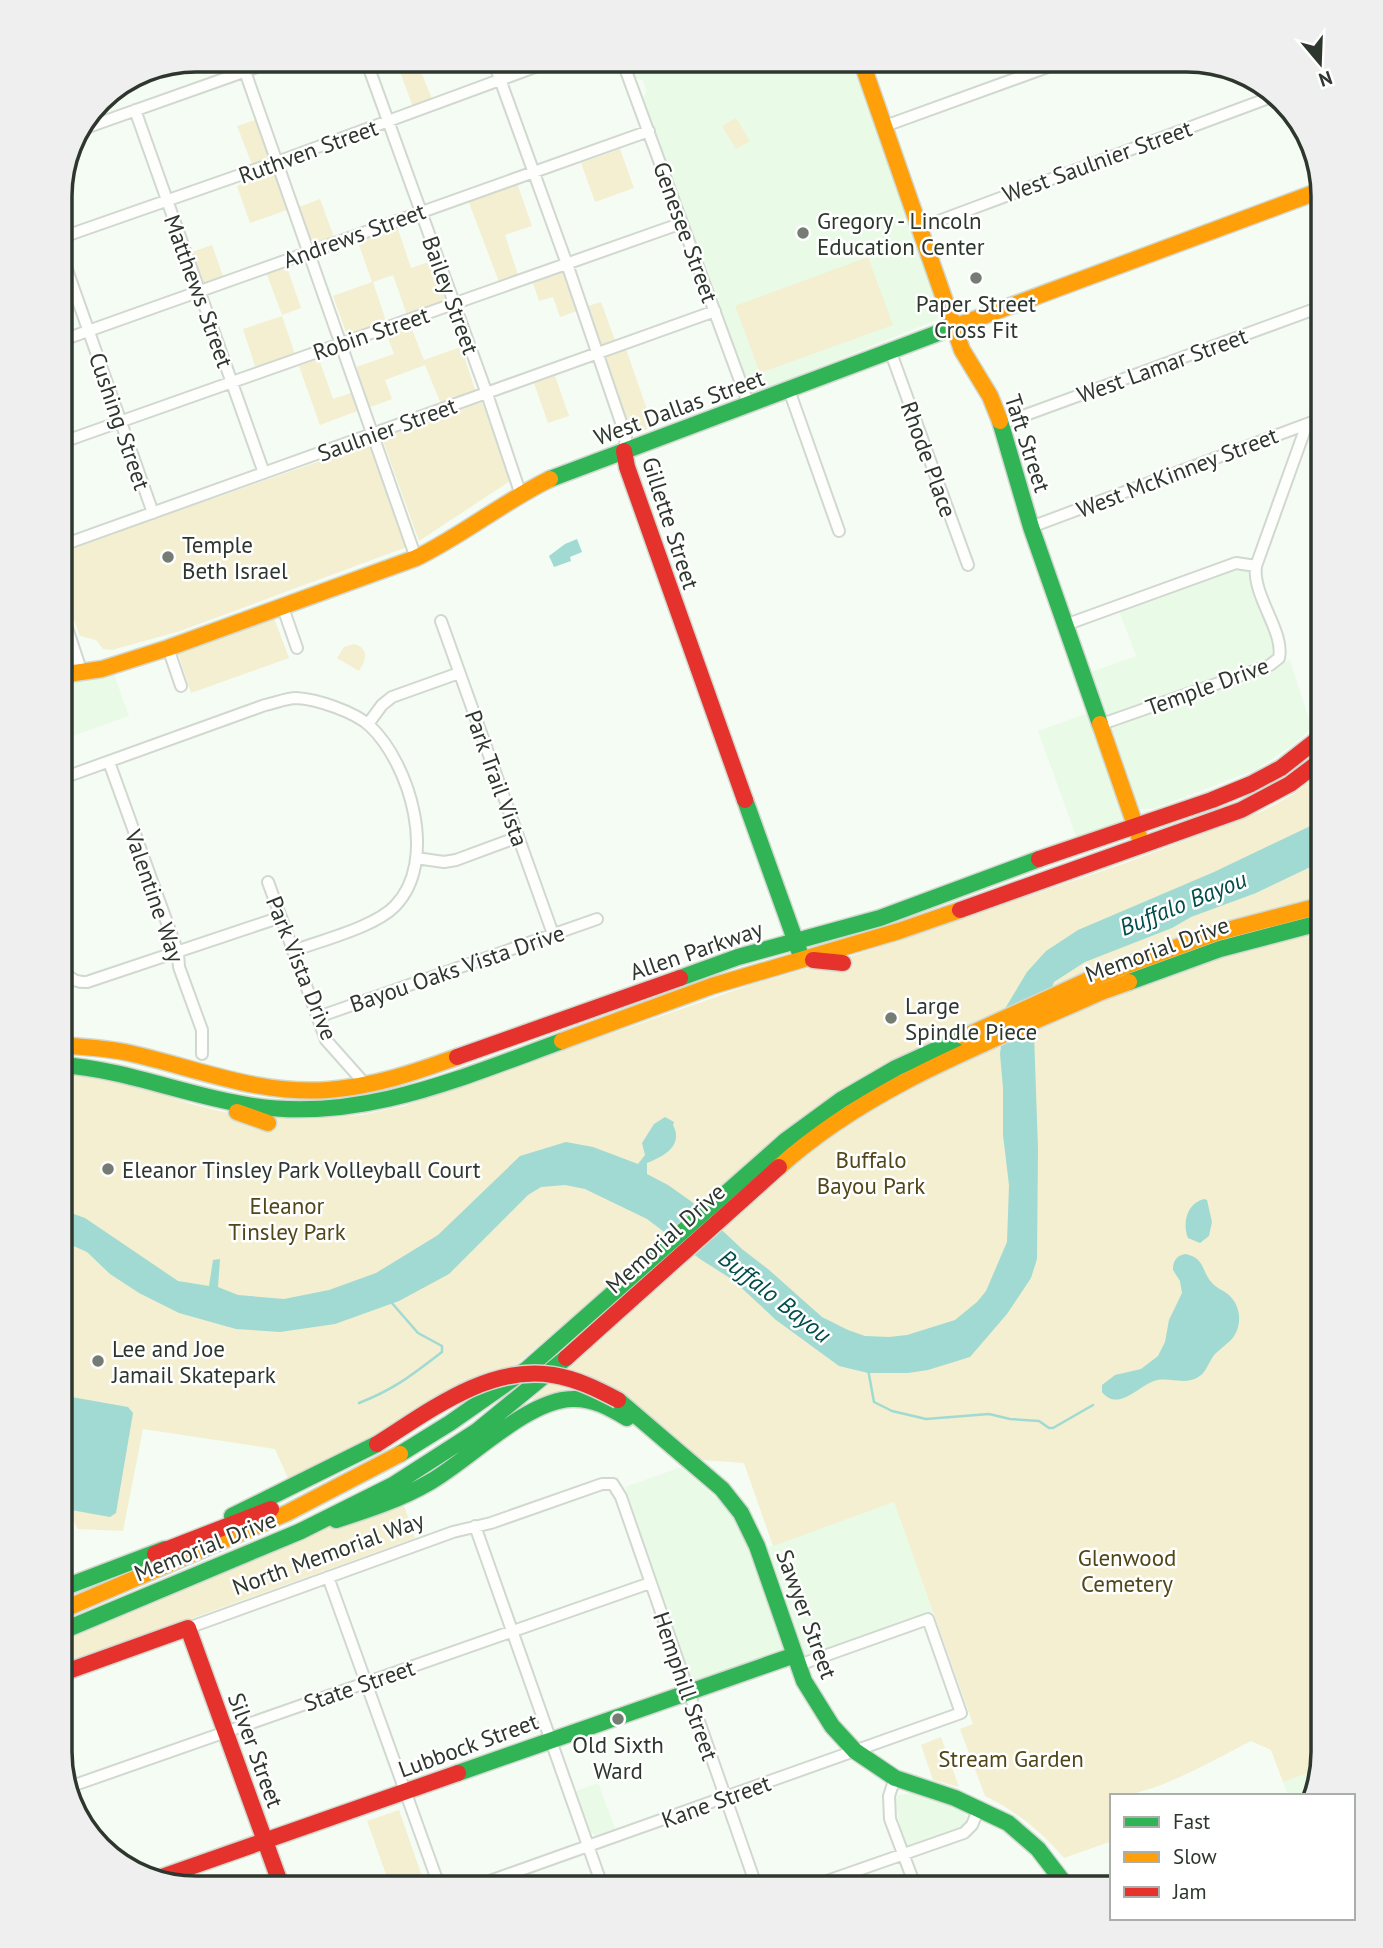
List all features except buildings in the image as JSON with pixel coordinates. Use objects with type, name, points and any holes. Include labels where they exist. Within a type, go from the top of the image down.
[{"type":"main road","name":"Taft Street","points":[[865,72],[962,350],[990,396],[1001,424],[1031,527],[1142,845]]},
{"type":"main road","name":"West Dallas Street","points":[[72,674],[102,669],[168,648],[416,558],[468,531],[520,492],[549,479],[1311,194]]},
{"type":"main road","name":"Gillette Street","points":[[625,451],[627,467],[671,597],[802,959]]},
{"type":"main road","name":"Allen Parkway","points":[[72,1046],[127,1052],[262,1087],[327,1090],[366,1085],[412,1074],[738,957],[880,918],[1251,784],[1281,768],[1311,745]]},
{"type":"main road","name":"Allen Parkway","points":[[72,1066],[103,1068],[220,1100],[270,1108],[296,1110],[368,1105],[429,1089],[712,986],[899,931],[1142,845],[1260,801],[1311,770]]},
{"type":"main road","name":"Memorial Drive","points":[[72,1627],[301,1531],[393,1485],[477,1431],[547,1375],[645,1277],[744,1186],[785,1141],[850,1094],[896,1068],[1095,977],[1216,933],[1311,908]]},
{"type":"main road","name":"Memorial Drive","points":[[744,1186],[849,1113],[903,1082],[1101,992],[1220,949],[1311,925]]},
{"type":"main road","points":[[802,959],[843,963]]},
{"type":"main road","points":[[163,1083],[202,1103],[250,1115],[268,1123]]},
{"type":"main road","name":"Memorial Drive","points":[[72,1606],[243,1534],[353,1480],[501,1388],[645,1277]]},
{"type":"main road","name":"Sawyer Street","points":[[155,1554],[377,1444],[458,1394],[502,1377],[537,1373],[580,1380],[618,1400],[722,1489],[741,1513],[757,1546],[797,1660],[816,1704],[855,1751],[895,1779],[955,1798],[1008,1823],[1024,1836],[1060,1876]]},
{"type":"main road","name":"Sawyer Street","points":[[301,1531],[371,1509],[431,1481],[519,1418],[552,1401],[588,1399],[606,1405],[684,1457]]},
{"type":"main road","points":[[72,1585],[353,1480]]},
{"type":"main road","name":"North Memorial Way","points":[[72,1670],[188,1628]]},
{"type":"main road","name":"Silver Street","points":[[188,1628],[278,1876]]},
{"type":"main road","name":"Lubbock Street","points":[[172,1873],[689,1691],[797,1660]]},
{"type":"street","points":[[94,125],[226,72]]},
{"type":"street","points":[[245,72],[416,558]]},
{"type":"street","name":"Bailey Street","points":[[370,72],[520,492]]},
{"type":"street","name":"Gillette Street","points":[[497,72],[626,437],[625,451]]},
{"type":"street","name":"Ruthven Street","points":[[72,234],[388,122],[520,72]]},
{"type":"street","name":"Genesee Street","points":[[627,72],[750,405]]},
{"type":"street","points":[[885,126],[1034,72]]},
{"type":"street","name":"West Saulnier Street","points":[[920,228],[1265,99]]},
{"type":"street","name":"Matthews Street","points":[[135,110],[264,473]]},
{"type":"street","name":"Andrews Street","points":[[72,337],[649,131]]},
{"type":"street","name":"Robin Street","points":[[72,439],[682,223]]},
{"type":"street","name":"Cushing Street","points":[[72,285],[153,513]]},
{"type":"street","name":"Saulnier Street","points":[[72,542],[715,311]]},
{"type":"street","name":"West Lamar Street","points":[[1001,424],[1311,311]]},
{"type":"street","name":"Rhode Place","points":[[891,353],[968,565]]},
{"type":"street","points":[[789,390],[839,531]]},
{"type":"street","name":"West McKinney Street","points":[[1031,527],[1311,423]]},
{"type":"street","name":"Temple Drive","points":[[1099,724],[1276,663],[1281,652],[1254,578],[1307,424]]},
{"type":"street","points":[[1065,625],[1236,563],[1256,566]]},
{"type":"street","points":[[282,606],[297,648]]},
{"type":"street","name":"Park Trail Vista","points":[[441,621],[553,934]]},
{"type":"street","points":[[72,643],[82,673]]},
{"type":"street","points":[[168,648],[181,686]]},
{"type":"street","points":[[368,724],[382,705],[392,697],[460,673]]},
{"type":"street","points":[[72,775],[265,705],[295,698],[322,702],[368,724],[390,750],[405,782],[415,823],[416,858],[405,892],[396,906],[378,920],[293,950]]},
{"type":"street","name":"Valentine Way","points":[[108,762],[178,953],[179,967],[202,1030],[202,1054]]},
{"type":"street","points":[[416,858],[444,862],[456,860],[518,837]]},
{"type":"street","name":"Park Vista Drive","points":[[268,882],[326,1040],[366,1085]]},
{"type":"street","points":[[72,978],[78,983],[87,982],[281,917]]},
{"type":"street","name":"Bayou Oaks Vista Drive","points":[[318,1017],[597,919]]},
{"type":"street","name":"North Memorial Way","points":[[188,1628],[453,1532],[602,1484],[613,1484]]},
{"type":"street","name":"Hemphill Street","points":[[613,1484],[621,1497],[754,1876]]},
{"type":"street","points":[[475,1527],[599,1876]]},
{"type":"street","points":[[328,1577],[436,1876]]},
{"type":"street","name":"State Street","points":[[76,1784],[650,1583]]},
{"type":"street","name":"Lubbock Street","points":[[797,1660],[928,1619],[961,1713]]},
{"type":"street","name":"Kane Street","points":[[504,1876],[961,1713]]},
{"type":"street","points":[[895,1779],[888,1808],[912,1876]]},
{"type":"street","points":[[841,1876],[964,1833],[972,1825],[979,1808]]},
{"type":"shaded area","name":"Gregory - Lincoln Education Center","points":[[632,72],[857,72],[942,318],[759,391],[751,391],[643,101],[642,98],[647,92],[643,81],[634,77]]},
{"type":"shaded area","points":[[1241,566],[1248,570],[1276,650],[1275,655],[1116,714],[1107,714],[1091,672],[1136,656],[1119,611]]},
{"type":"shaded area","points":[[1290,660],[1311,729],[1293,745],[1255,770],[1153,809],[1139,809],[1112,730],[1114,725]]},
{"type":"shaded area","points":[[114,674],[129,716],[72,736],[72,680]]},
{"type":"shaded area","points":[[1088,713],[1127,820],[1077,839],[1038,731]]},
{"type":"shaded area","points":[[681,1467],[725,1506],[739,1525],[752,1553],[785,1650],[693,1683],[625,1487]]},
{"type":"shaded area","points":[[894,1502],[934,1614],[806,1658],[768,1547]]},
{"type":"shaded area","points":[[1309,1773],[1304,1794],[1287,1794],[1283,1782]]},
{"type":"shaded area","points":[[598,1783],[616,1831],[597,1836],[590,1832],[576,1791]]},
{"type":"shaded area","points":[[911,1793],[962,1810],[967,1817],[964,1827],[913,1846],[907,1845],[901,1832],[895,1800],[898,1795]]},
{"type":"green space","points":[[400,72],[421,72],[432,99],[413,107]]},
{"type":"green space","points":[[736,118],[750,141],[736,149],[722,126]]},
{"type":"green space","points":[[258,119],[271,161],[253,167],[237,126]]},
{"type":"green space","points":[[620,149],[634,188],[595,202],[581,163]]},
{"type":"green space","points":[[276,171],[290,209],[250,223],[237,186]]},
{"type":"green space","points":[[517,183],[532,226],[505,235],[518,275],[499,282],[468,200]]},
{"type":"green space","points":[[320,199],[334,237],[312,245],[299,207]]},
{"type":"green space","points":[[397,226],[411,268],[432,261],[445,300],[407,315],[393,275],[373,282],[386,321],[347,335],[333,296],[372,282],[357,239]]},
{"type":"green space","points":[[212,245],[223,276],[203,284],[192,252]]},
{"type":"green space","points":[[868,257],[893,325],[760,373],[735,306]]},
{"type":"green space","points":[[286,265],[301,308],[282,315],[266,272]]},
{"type":"green space","points":[[564,272],[577,311],[560,317],[553,297],[539,301],[533,283]]},
{"type":"green space","points":[[601,302],[615,340],[602,345],[588,306]]},
{"type":"green space","points":[[282,316],[295,354],[256,369],[243,329]]},
{"type":"green space","points":[[411,327],[424,360],[461,347],[476,392],[441,404],[425,365],[385,380],[392,399],[370,407],[356,367],[394,354],[387,335]]},
{"type":"green space","points":[[626,349],[653,427],[634,433],[625,416],[605,357]]},
{"type":"green space","points":[[319,359],[333,399],[354,392],[360,410],[320,425],[299,366]]},
{"type":"green space","points":[[555,376],[569,416],[548,423],[534,383]]},
{"type":"green space","points":[[482,402],[510,481],[419,541],[382,438]]},
{"type":"green space","points":[[372,443],[407,547],[180,631],[112,650],[103,649],[96,640],[80,636],[72,615],[72,548]]},
{"type":"green space","points":[[274,618],[289,658],[191,693],[178,653]]},
{"type":"green space","points":[[354,644],[363,649],[365,655],[359,671],[337,658],[344,647]]},
{"type":"green space","points":[[1311,780],[1309,1773],[1283,1782],[1271,1750],[1251,1741],[1164,1784],[1128,1794],[1110,1794],[1110,1842],[1064,1858],[1028,1823],[985,1796],[960,1729],[973,1724],[894,1502],[773,1546],[744,1463],[702,1460],[643,1414],[587,1392],[567,1391],[535,1402],[532,1399],[666,1280],[644,1256],[510,1370],[473,1380],[456,1388],[290,1483],[275,1449],[143,1429],[123,1531],[78,1529],[72,1519],[72,1075],[103,1078],[141,1087],[191,1104],[241,1116],[257,1114],[297,1119],[323,1118],[361,1115],[404,1106],[753,984],[854,955],[1123,864],[1263,811],[1292,795]]},
{"type":"green space","points":[[402,1500],[415,1538],[72,1662],[72,1635],[338,1523]]},
{"type":"green space","points":[[941,1737],[959,1787],[933,1780],[921,1745]]},
{"type":"green space","points":[[399,1810],[422,1876],[387,1876],[367,1821]]},
{"type":"water","points":[[577,539],[582,552],[570,557],[571,561],[554,567],[549,556]]},
{"type":"water","name":"Buffalo Bayou","points":[[1311,826],[1311,867],[1256,893],[1085,962],[1054,982],[1034,1034],[1038,1149],[1037,1259],[1031,1278],[1007,1314],[970,1357],[908,1373],[868,1373],[839,1366],[776,1320],[733,1280],[647,1219],[585,1189],[565,1185],[541,1187],[528,1195],[449,1274],[399,1301],[335,1324],[280,1332],[236,1329],[179,1313],[139,1293],[110,1274],[87,1252],[72,1245],[72,1213],[85,1218],[178,1281],[209,1286],[213,1260],[220,1259],[218,1287],[238,1295],[284,1299],[329,1290],[376,1273],[438,1235],[520,1156],[566,1142],[593,1147],[638,1164],[645,1155],[642,1143],[654,1124],[665,1117],[674,1122],[676,1139],[670,1150],[647,1163],[647,1174],[692,1202],[822,1317],[865,1336],[889,1337],[907,1335],[955,1320],[986,1291],[1007,1242],[1009,1185],[1003,1135],[1000,1054],[1006,1007],[1027,972],[1046,951],[1078,930],[1214,872]]},
{"type":"water","points":[[1207,1200],[1212,1222],[1209,1236],[1200,1243],[1188,1238],[1186,1220],[1193,1205]]},
{"type":"water","points":[[1185,1254],[1197,1259],[1213,1284],[1234,1301],[1239,1318],[1235,1335],[1196,1378],[1186,1381],[1154,1381],[1121,1399],[1108,1398],[1102,1392],[1102,1385],[1115,1375],[1141,1369],[1158,1356],[1165,1342],[1169,1320],[1182,1293],[1180,1281],[1173,1270],[1174,1264],[1177,1258]]},
{"type":"water","points":[[72,1397],[128,1407],[133,1413],[116,1513],[110,1517],[72,1510]]},
{"type":"waterway","points":[[359,1403],[393,1387],[442,1352],[442,1346],[418,1333],[391,1302]]},
{"type":"waterway","points":[[868,1369],[874,1402],[892,1411],[926,1419],[989,1414],[1039,1421],[1053,1428],[1093,1405]]},
{"type":"traffic: fast","points":[[550,479],[954,327]]},
{"type":"traffic: fast","points":[[1000,421],[1031,527],[1100,724]]},
{"type":"traffic: fast","points":[[745,800],[802,959]]},
{"type":"traffic: fast","points":[[680,978],[738,957],[880,918],[1039,859]]},
{"type":"traffic: fast","points":[[1129,982],[1220,949],[1311,925]]},
{"type":"traffic: fast","points":[[400,1454],[527,1369],[785,1141],[841,1100],[896,1068],[964,1037]]},
{"type":"traffic: fast","points":[[72,1066],[247,1105],[288,1109],[329,1108],[369,1103],[447,1083],[562,1041]]},
{"type":"traffic: fast","points":[[72,1627],[301,1531],[393,1485],[477,1431],[566,1358]]},
{"type":"traffic: fast","points":[[336,1520],[384,1504],[419,1488],[446,1472],[499,1432],[536,1409],[555,1402],[587,1400],[608,1407],[627,1418]]},
{"type":"traffic: fast","points":[[618,1400],[722,1489],[741,1513],[757,1546],[804,1681],[832,1726],[855,1751],[895,1778],[955,1798],[1008,1823],[1038,1849],[1059,1876]]},
{"type":"traffic: fast","points":[[232,1516],[377,1444]]},
{"type":"traffic: fast","points":[[72,1584],[165,1549]]},
{"type":"traffic: fast","points":[[458,1773],[795,1655]]},
{"type":"traffic: slow","points":[[865,72],[962,350],[990,396],[1000,421]]},
{"type":"traffic: slow","points":[[954,327],[1311,194]]},
{"type":"traffic: slow","points":[[72,673],[102,669],[168,648],[416,558],[550,479]]},
{"type":"traffic: slow","points":[[1100,724],[1142,845]]},
{"type":"traffic: slow","points":[[964,1037],[1095,977],[1216,933],[1311,908]]},
{"type":"traffic: slow","points":[[562,1041],[712,986],[899,931],[960,910]]},
{"type":"traffic: slow","points":[[779,1167],[814,1138],[892,1089],[974,1048],[1129,982]]},
{"type":"traffic: slow","points":[[72,1046],[121,1051],[227,1079],[302,1090],[328,1090],[378,1082],[457,1057]]},
{"type":"traffic: slow","points":[[237,1112],[268,1123]]},
{"type":"traffic: slow","points":[[72,1606],[287,1513],[400,1454]]},
{"type":"traffic: jam","points":[[624,451],[627,467],[745,800]]},
{"type":"traffic: jam","points":[[1039,859],[1251,784],[1281,768],[1311,744]]},
{"type":"traffic: jam","points":[[960,910],[1241,810],[1290,784],[1311,768]]},
{"type":"traffic: jam","points":[[813,960],[843,963]]},
{"type":"traffic: jam","points":[[457,1057],[680,978]]},
{"type":"traffic: jam","points":[[566,1358],[779,1167]]},
{"type":"traffic: jam","points":[[377,1444],[460,1393],[506,1377],[529,1373],[553,1375],[587,1385],[618,1400]]},
{"type":"traffic: jam","points":[[155,1554],[271,1509]]},
{"type":"traffic: jam","points":[[72,1670],[188,1628],[278,1876]]},
{"type":"traffic: jam","points":[[172,1873],[458,1773]]},
{"type":"place","name":"Gregory - Lincoln Education Center","points":[[803,233]]},
{"type":"place","name":"Paper Street Cross Fit","points":[[976,278]]},
{"type":"place","name":"Temple Beth Israel","points":[[168,557]]},
{"type":"place","name":"Large Spindle Piece","points":[[891,1018]]},
{"type":"place","name":"Eleanor Tinsley Park Volleyball Court","points":[[108,1169]]},
{"type":"place","name":"Lee and Joe Jamail Skatepark","points":[[98,1361]]},
{"type":"place","name":"Old Sixth Ward","points":[[618,1719]]},
{"type":"park label","name":"Buffalo Bayou Park","points":[[871,1172]]},
{"type":"park label","name":"Eleanor Tinsley Park","points":[[287,1218]]},
{"type":"park label","name":"Glenwood Cemetery","points":[[1127,1570]]},
{"type":"park label","name":"Stream Garden","points":[[1011,1758]]}]
